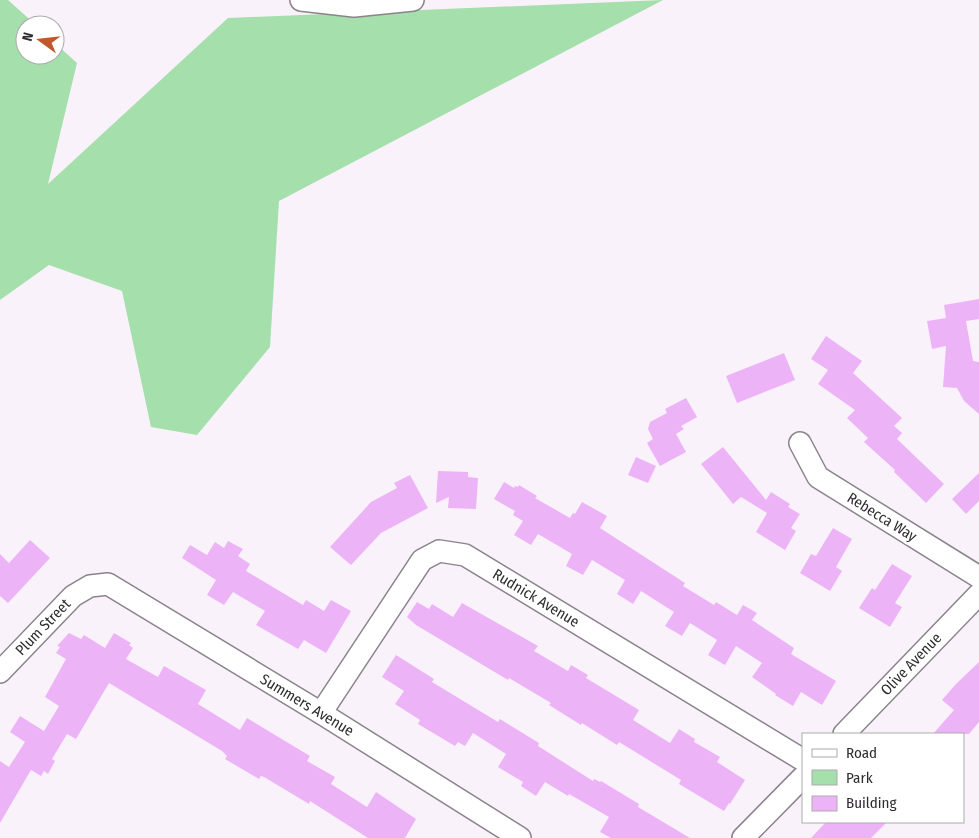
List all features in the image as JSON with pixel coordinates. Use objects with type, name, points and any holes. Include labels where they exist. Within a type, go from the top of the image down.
[{"type":"street","points":[[301,0],[354,6],[413,0]]},
{"type":"street","name":"Rebecca Way","points":[[800,443],[818,477],[979,577]]},
{"type":"street","name":"Rudnick Avenue","points":[[321,713],[422,560],[439,551],[465,555],[802,759]]},
{"type":"street","name":"Summers Avenue","points":[[90,586],[108,584],[321,713],[520,838]]},
{"type":"street","name":"Plum Street","points":[[3,663],[73,596],[90,586]]},
{"type":"street","name":"Olive Avenue","points":[[845,733],[979,594]]},
{"type":"street","points":[[743,838],[802,778]]},
{"type":"green space","points":[[0,0],[8,0],[25,15],[15,15],[15,65],[65,65],[65,52],[77,63],[48,184],[228,18],[663,0],[279,201],[270,347],[197,435],[151,427],[122,291],[49,265],[0,300]]},
{"type":"building","points":[[979,299],[979,319],[966,321],[973,361],[979,362],[979,414],[964,401],[957,388],[943,387],[946,346],[932,349],[927,321],[946,318],[944,305]]},
{"type":"building","points":[[826,336],[862,361],[853,373],[902,418],[894,426],[902,433],[897,439],[944,484],[926,503],[894,472],[895,470],[864,442],[868,438],[847,418],[855,410],[818,384],[828,370],[811,359]]},
{"type":"building","points":[[784,353],[795,380],[737,403],[726,376]]},
{"type":"building","points":[[686,398],[697,417],[681,426],[684,429],[676,434],[686,452],[660,466],[647,443],[653,439],[648,429],[650,422],[667,413],[665,409]]},
{"type":"building","points":[[723,447],[766,500],[771,492],[790,504],[788,507],[800,514],[791,528],[796,531],[785,550],[756,532],[767,513],[741,497],[733,504],[701,464]]},
{"type":"building","points":[[636,457],[656,466],[648,483],[628,475]]},
{"type":"building","points":[[438,471],[468,472],[468,477],[478,478],[476,509],[448,508],[449,497],[436,503]]},
{"type":"building","points":[[979,473],[979,501],[966,514],[952,499]]},
{"type":"building","points":[[410,475],[428,508],[381,533],[351,565],[330,547],[371,502],[397,488],[394,483]]},
{"type":"building","points":[[504,482],[514,488],[519,485],[537,496],[535,498],[570,518],[573,513],[575,514],[582,502],[607,516],[600,528],[685,583],[683,586],[714,605],[716,602],[737,615],[743,605],[757,613],[752,620],[794,648],[791,654],[836,681],[822,705],[801,692],[793,706],[775,695],[752,677],[762,663],[736,646],[725,665],[708,655],[717,640],[690,623],[682,636],[665,626],[674,612],[641,591],[633,604],[617,594],[625,580],[592,560],[583,575],[566,566],[572,554],[538,534],[531,545],[514,535],[523,521],[513,515],[515,511],[494,499]]},
{"type":"building","points":[[833,528],[852,539],[836,567],[842,571],[830,591],[800,573],[811,554],[816,556]]},
{"type":"building","points":[[30,540],[50,558],[8,603],[0,596],[0,554],[9,563]]},
{"type":"building","points":[[228,541],[243,549],[238,556],[250,564],[246,571],[303,605],[306,600],[324,611],[331,600],[351,611],[326,653],[304,640],[298,649],[256,625],[265,611],[233,592],[224,605],[207,595],[216,580],[182,558],[190,545],[207,555],[215,542],[224,548]]},
{"type":"building","points":[[892,564],[912,576],[895,603],[902,607],[890,627],[859,608],[872,588],[875,590]]},
{"type":"building","points":[[417,602],[429,609],[432,604],[453,617],[462,603],[538,646],[534,651],[568,671],[571,665],[588,675],[586,678],[639,710],[633,720],[670,743],[679,729],[695,739],[694,742],[720,757],[717,762],[745,780],[724,811],[679,784],[681,780],[619,742],[617,745],[582,723],[581,725],[549,705],[551,703],[509,678],[508,680],[416,625],[407,617]]},
{"type":"building","points":[[69,633],[81,639],[84,635],[105,648],[114,633],[131,643],[129,645],[133,648],[126,659],[158,677],[164,666],[206,690],[198,704],[240,730],[247,718],[310,756],[307,761],[335,777],[331,784],[367,807],[376,792],[416,819],[405,838],[368,838],[310,801],[309,804],[264,777],[261,776],[259,779],[225,759],[227,756],[222,751],[109,683],[76,739],[67,734],[52,759],[55,761],[48,774],[44,771],[41,776],[31,770],[0,823],[0,761],[9,767],[25,742],[10,732],[20,716],[44,731],[59,706],[45,697],[66,659],[56,653],[60,647],[57,646]]},
{"type":"building","points":[[396,655],[434,679],[432,682],[498,722],[500,719],[539,743],[538,746],[593,781],[594,779],[601,781],[639,804],[638,807],[690,838],[611,838],[600,832],[609,817],[545,782],[536,796],[521,786],[523,782],[498,767],[506,754],[473,733],[465,746],[458,742],[455,746],[418,724],[420,720],[395,704],[404,691],[382,677]]},
{"type":"building","points":[[979,662],[979,722],[969,734],[934,733],[954,710],[942,700]]},
{"type":"building","points":[[825,823],[886,823],[871,838],[811,838]]}]
